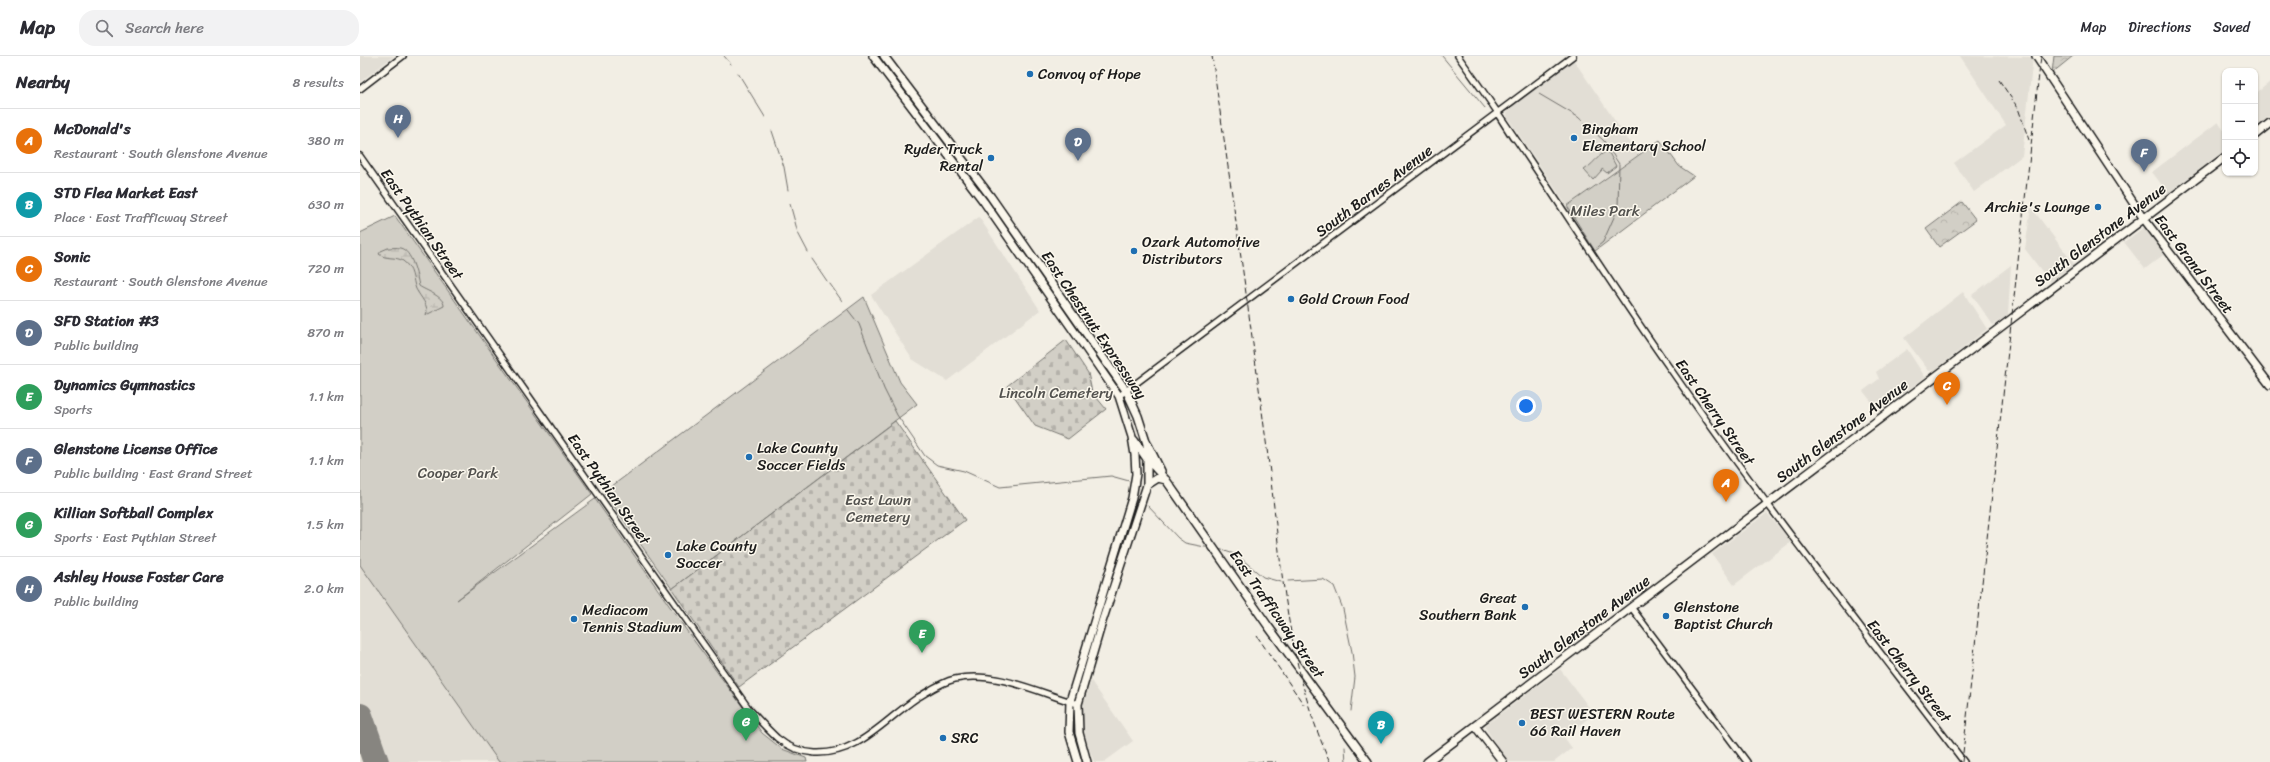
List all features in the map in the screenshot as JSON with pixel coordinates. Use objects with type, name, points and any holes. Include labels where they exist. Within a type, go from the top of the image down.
[{"type":"main road","name":"East Chestnut Expressway","points":[[873,56],[984,202],[1119,396],[1132,437],[1136,474],[1132,498],[1070,701],[1070,732],[1078,762]]},
{"type":"main road","name":"East Chestnut Expressway","points":[[884,56],[991,197],[1127,392],[1138,416],[1147,444],[1147,485],[1102,622],[1078,704],[1079,733],[1087,762]]},
{"type":"main road","name":"East Grand Street","points":[[2036,56],[2144,219],[2270,385]]},
{"type":"main road","points":[[2258,133],[2270,123]]},
{"type":"main road","name":"South Glenstone Avenue","points":[[1427,762],[2222,159]]},
{"type":"main road","name":"East Trafficway Street","points":[[1132,437],[1147,459],[1166,480],[1268,626],[1368,762]]},
{"type":"main road","name":"East Trafficway Street","points":[[1147,444],[1166,480]]},
{"type":"main road","points":[[1147,485],[1158,478],[1166,480]]},
{"type":"main road","points":[[1475,726],[1503,762]]},
{"type":"street","points":[[360,89],[403,56]]},
{"type":"street","name":"East Cherry Street","points":[[1458,56],[1631,313],[1766,504],[1964,762]]},
{"type":"street","name":"South Barnes Avenue","points":[[1119,396],[1127,392],[1573,56]]},
{"type":"street","name":"East Pythian Street","points":[[360,156],[746,705],[777,738],[799,752],[826,753],[846,749],[864,739],[935,686],[953,679],[972,676],[988,676],[1078,704]]},
{"type":"street","points":[[1631,607],[1747,762]]},
{"type":"shaded area","points":[[360,56],[394,56],[360,82]]},
{"type":"shaded area","points":[[1960,56],[2033,57],[2022,156],[1974,192],[1954,163],[2006,125]]},
{"type":"shaded area","name":"Bingham Elementary School","points":[[1573,59],[1638,155],[1567,206],[1507,117],[1507,112]]},
{"type":"shaded area","points":[[2270,82],[2270,116],[2258,126],[2258,104],[2258,92]]},
{"type":"shaded area","points":[[2218,122],[2222,128],[2222,152],[2168,193],[2152,172]]},
{"type":"shaded area","points":[[2031,207],[2074,264],[2050,282],[2025,249]]},
{"type":"shaded area","points":[[979,217],[1040,310],[947,381],[912,359],[871,295]]},
{"type":"shaded area","points":[[2146,226],[2167,252],[2145,269],[2124,242]]},
{"type":"shaded area","points":[[2011,265],[2008,315],[1993,325],[1972,295]]},
{"type":"shaded area","points":[[1963,292],[1987,329],[1935,370],[1929,371],[1904,338]]},
{"type":"shaded area","points":[[1907,349],[1925,377],[1879,411],[1863,391],[1879,379],[1876,372]]},
{"type":"shaded area","points":[[1767,513],[1791,542],[1734,585],[1712,554]]},
{"type":"shaded area","points":[[360,564],[500,762],[360,762]]},
{"type":"shaded area","points":[[1560,669],[1594,714],[1564,737],[1572,748],[1554,762],[1508,762],[1486,729],[1486,725]]},
{"type":"shaded area","points":[[1091,681],[1133,741],[1104,762],[1094,762],[1085,738],[1082,718],[1084,701]]},
{"type":"green space","points":[[2054,56],[2073,56],[2052,73]]},
{"type":"green space","name":"Miles Park","points":[[1660,140],[1679,166],[1694,176],[1595,251],[1567,206]]},
{"type":"green space","points":[[1605,152],[1609,153],[1616,166],[1607,173],[1602,169],[1593,180],[1584,170]]},
{"type":"green space","points":[[1962,202],[1976,220],[1939,247],[1926,229]]},
{"type":"green space","name":"Cooper Park","points":[[395,216],[592,494],[457,600],[595,499],[689,634],[762,733],[782,749],[806,758],[807,762],[499,762],[360,565],[360,233]]},
{"type":"green space","points":[[388,248],[400,248],[408,253],[417,276],[419,286],[441,299],[444,306],[426,315],[426,305],[416,289],[412,274],[407,264],[403,261],[379,254],[381,251]]},
{"type":"green space","name":"Lake County Soccer Fields","points":[[864,297],[900,382],[917,404],[672,589],[604,492]]},
{"type":"green space","name":"Lincoln Cemetery","points":[[1066,340],[1088,373],[1092,392],[1106,409],[1068,439],[1035,426],[1007,386]]},
{"type":"green space","name":"East Lawn Cemetery","points":[[895,421],[965,520],[739,687],[672,589]]},
{"type":"waterway","points":[[724,56],[731,64]]},
{"type":"waterway","points":[[1442,56],[1485,108]]},
{"type":"waterway","points":[[738,73],[765,117]]},
{"type":"waterway","points":[[1539,94],[1578,117],[1604,141],[1619,164],[1618,208],[1603,242],[1597,247]]},
{"type":"waterway","points":[[772,131],[784,167],[788,190]]},
{"type":"waterway","points":[[790,204],[798,233],[808,252]]},
{"type":"waterway","points":[[812,259],[827,281]]},
{"type":"waterway","points":[[830,284],[842,301]]},
{"type":"waterway","points":[[848,310],[859,324],[884,389],[897,415],[925,456],[937,465],[964,471],[1000,487],[1111,476],[1129,481]]},
{"type":"waterway","points":[[1148,506],[1178,538],[1185,543],[1210,548]]},
{"type":"waterway","points":[[1219,549],[1237,555],[1263,577],[1281,582]]},
{"type":"waterway","points":[[1288,581],[1323,579],[1334,586],[1343,609],[1352,652],[1355,677],[1351,711]]},
{"type":"waterway","points":[[1345,747],[1346,762]]},
{"type":"runway","points":[[360,716],[376,762]]},
{"type":"railway","points":[[1212,56],[1254,351],[1287,608],[1303,686],[1315,724],[1330,762]]},
{"type":"railway","points":[[1962,762],[2041,56]]},
{"type":"railway","points":[[1999,80],[2018,108],[2029,140]]},
{"type":"railway","points":[[1257,636],[1304,705]]},
{"type":"railway","points":[[1248,762],[1276,762]]},
{"type":"place","name":"Convoy of Hope","points":[[1030,74]]},
{"type":"place","name":"Ashley House Foster Care","points":[[398,138]]},
{"type":"place","name":"Bingham Elementary School","points":[[1574,138]]},
{"type":"place","name":"Ryder Truck Rental","points":[[991,158]]},
{"type":"place","name":"SFD Station #3","points":[[1078,161]]},
{"type":"place","name":"Glenstone License Office","points":[[2144,172]]},
{"type":"place","name":"Archie's Lounge","points":[[2098,207]]},
{"type":"place","name":"Ozark Automotive Distributors","points":[[1134,251]]},
{"type":"place","name":"Gold Crown Food","points":[[1291,299]]},
{"type":"place","name":"Sonic","points":[[1947,405]]},
{"type":"place","name":"Lake County Soccer Fields","points":[[749,457]]},
{"type":"place","name":"McDonald's","points":[[1726,502]]},
{"type":"place","name":"Lake County Soccer","points":[[668,555]]},
{"type":"place","name":"Great Southern Bank","points":[[1525,607]]},
{"type":"place","name":"Glenstone Baptist Church","points":[[1666,616]]},
{"type":"place","name":"Mediacom Tennis Stadium","points":[[574,619]]},
{"type":"place","name":"Dynamics Gymnastics","points":[[922,653]]},
{"type":"place","name":"BEST WESTERN Route 66 Rail Haven","points":[[1522,723]]},
{"type":"place","name":"SRC","points":[[943,738]]},
{"type":"place","name":"Killian Softball Complex","points":[[746,741]]},
{"type":"place","name":"STD Flea Market East","points":[[1381,744]]}]
